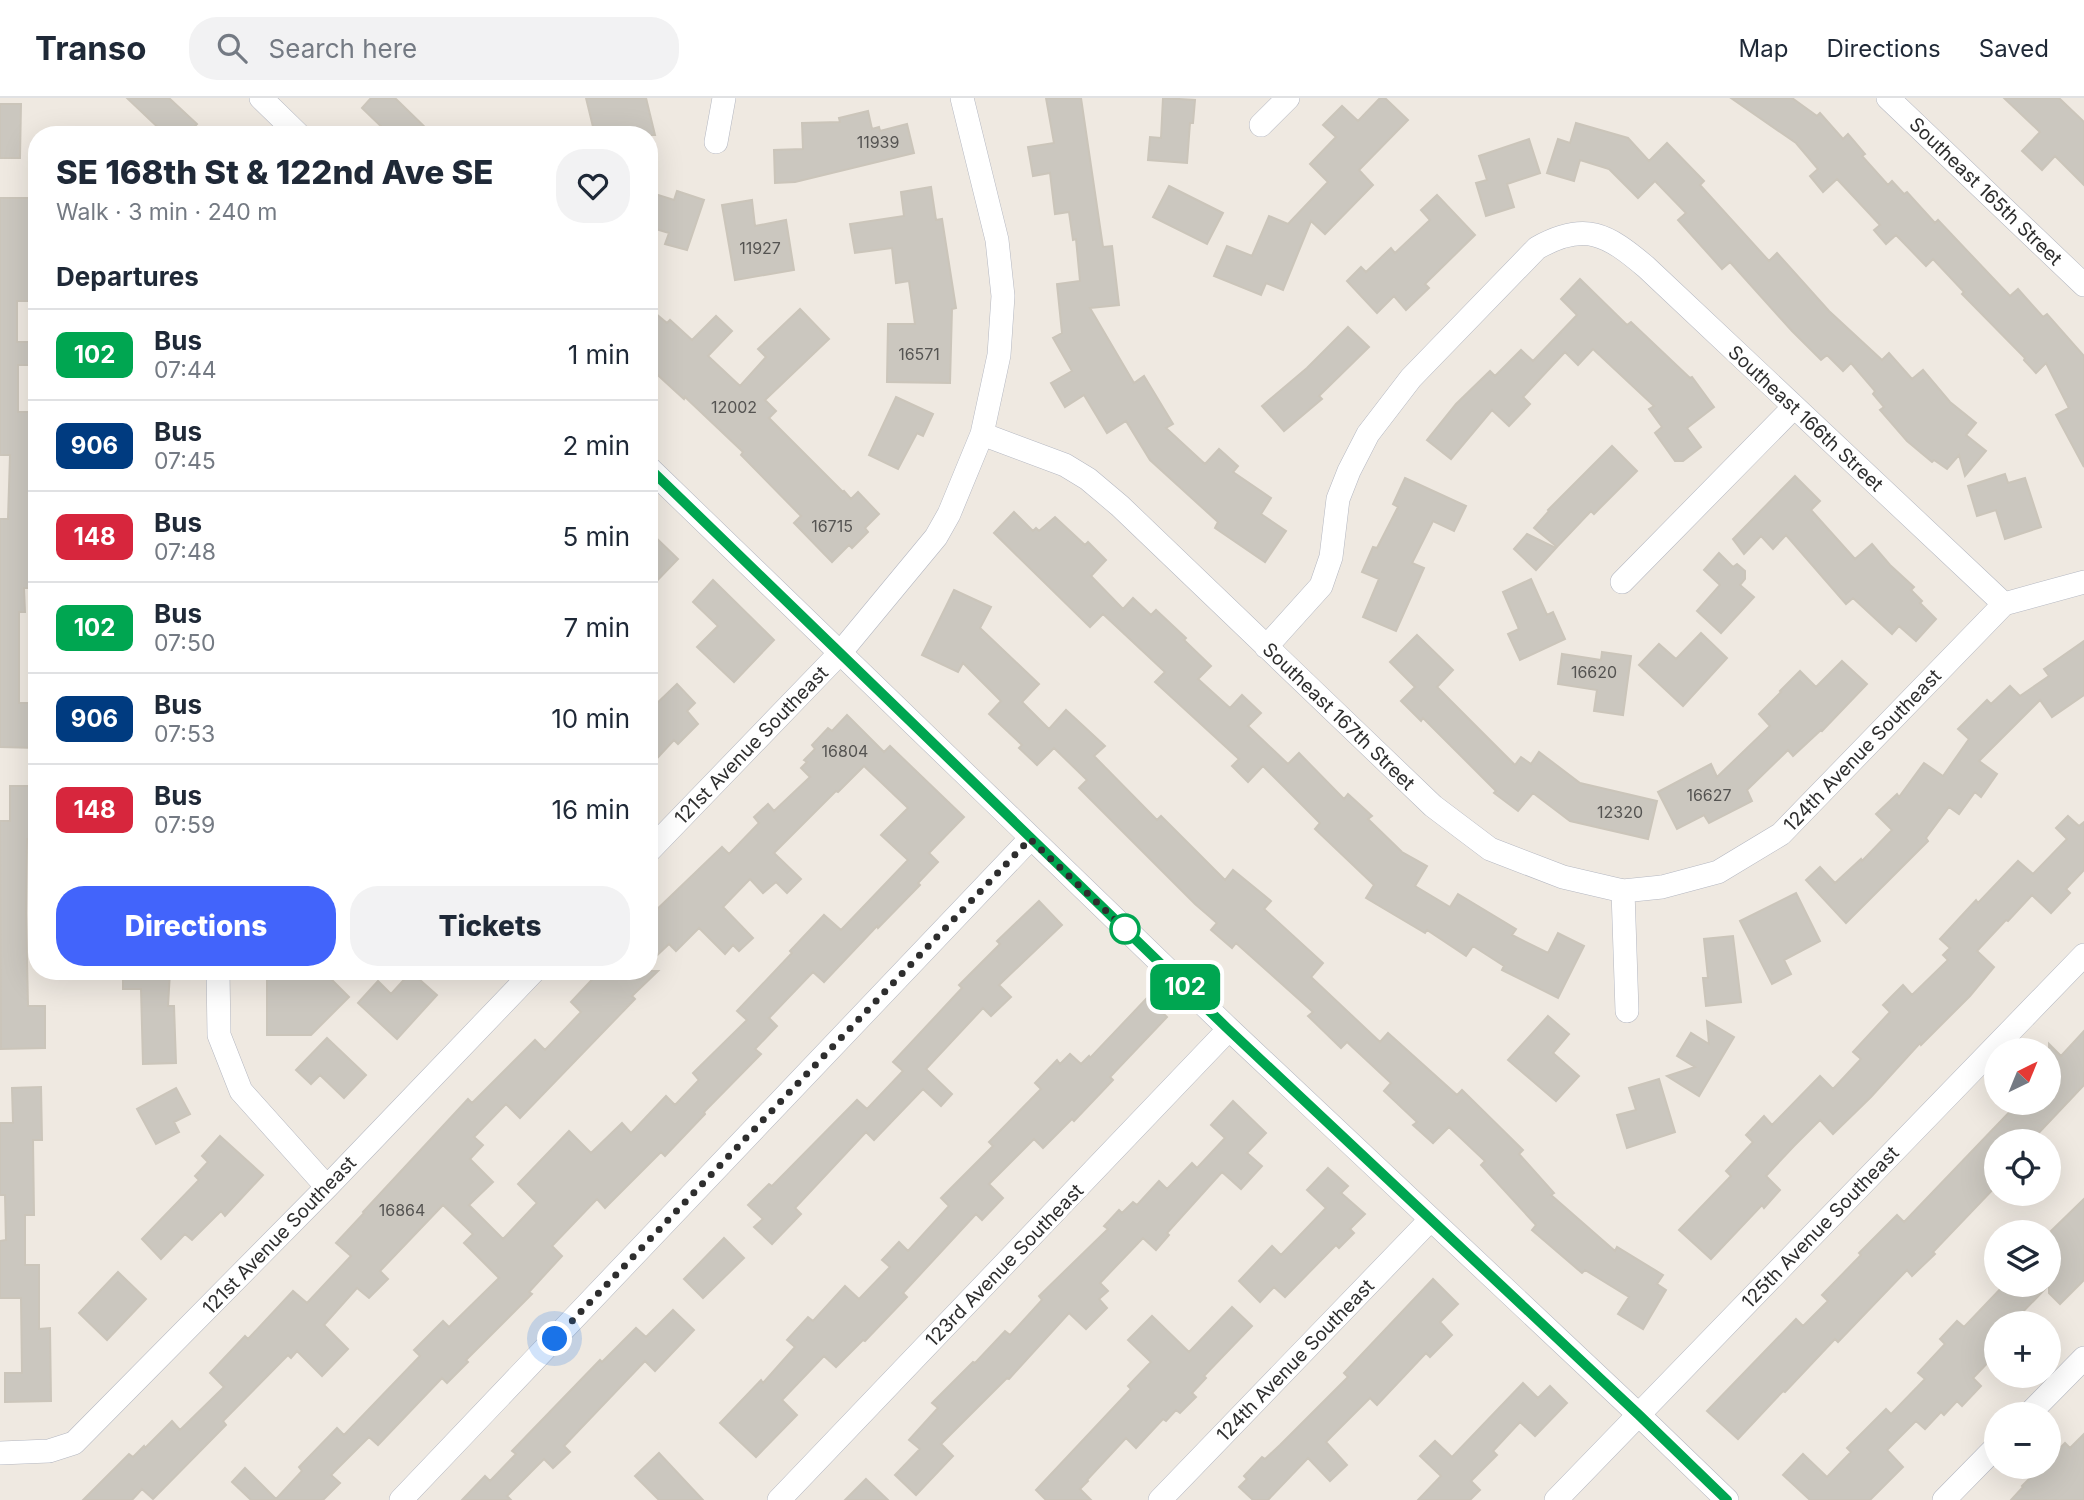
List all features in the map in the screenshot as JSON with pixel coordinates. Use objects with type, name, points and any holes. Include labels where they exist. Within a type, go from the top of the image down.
[{"type":"street","points":[[261,98],[290,126]]},
{"type":"street","points":[[716,142],[724,98]]},
{"type":"street","name":"121st Avenue Southeast","points":[[658,842],[839,653],[936,537],[949,514],[982,434],[999,355],[1003,296],[997,240],[962,98]]},
{"type":"street","points":[[1261,125],[1289,98]]},
{"type":"street","name":"Southeast 165th Street","points":[[1888,98],[2084,285]]},
{"type":"street","name":"Southeast 166th Street","points":[[1266,647],[1321,586],[1331,557],[1338,499],[1368,434],[1412,378],[1537,248],[1569,233],[1605,237],[1623,247],[2004,604]]},
{"type":"street","points":[[1622,582],[1794,407]]},
{"type":"street","name":"Southeast 167th Street","points":[[982,434],[1065,465],[1088,479],[1120,506],[1433,806],[1490,849],[1563,877],[1623,891]]},
{"type":"street","points":[[658,477],[1228,1029],[1727,1500]]},
{"type":"street","points":[[2004,604],[2084,582]]},
{"type":"street","name":"124th Avenue Southeast","points":[[1623,891],[1662,887],[1718,873],[1781,834],[2004,604]]},
{"type":"street","points":[[401,1500],[1030,839]]},
{"type":"street","points":[[1623,891],[1627,1011]]},
{"type":"street","name":"125th Avenue Southeast","points":[[1556,1500],[2084,955]]},
{"type":"street","points":[[218,980],[219,1035],[241,1091],[327,1187]]},
{"type":"street","name":"121st Avenue Southeast","points":[[0,1453],[49,1451],[74,1443],[327,1187],[525,980]]},
{"type":"street","name":"123rd Avenue Southeast","points":[[779,1500],[1228,1029]]},
{"type":"street","name":"124th Avenue Southeast","points":[[1160,1500],[1430,1220]]},
{"type":"street","points":[[2041,1402],[2084,1358]]},
{"type":"street","points":[[1944,1500],[1984,1459]]},
{"type":"building","points":[[127,98],[169,98],[197,124],[157,126]]},
{"type":"building","points":[[371,98],[395,98],[424,126],[381,126],[362,108]]},
{"type":"building","points":[[586,98],[646,98],[653,126],[593,126]]},
{"type":"building","points":[[1046,98],[1081,98],[1103,247],[1112,246],[1119,305],[1090,308],[1134,383],[1144,376],[1173,424],[1166,428],[1205,464],[1219,449],[1238,466],[1233,472],[1271,498],[1261,514],[1286,531],[1265,562],[1215,528],[1218,522],[1150,460],[1126,421],[1107,433],[1084,395],[1065,407],[1051,383],[1072,371],[1053,338],[1062,333],[1057,284],[1080,281],[1076,239],[1073,240],[1069,212],[1055,214],[1050,173],[1033,176],[1028,147],[1054,143]]},
{"type":"building","points":[[1163,98],[1195,100],[1187,163],[1148,160],[1150,137],[1161,138]]},
{"type":"building","points":[[1380,98],[1385,98],[1408,120],[1359,170],[1373,185],[1325,234],[1311,221],[1283,290],[1266,283],[1261,295],[1214,276],[1227,246],[1252,256],[1269,216],[1288,224],[1328,182],[1310,164],[1336,137],[1323,125],[1342,106],[1358,121]]},
{"type":"building","points":[[1731,98],[1792,98],[1817,116],[1820,113],[1843,139],[1848,134],[1865,154],[1862,156],[1888,185],[1892,181],[1904,194],[1907,192],[1935,223],[1938,220],[2010,296],[2018,289],[2043,317],[2047,314],[2084,356],[2084,467],[2056,415],[2069,408],[2046,363],[2036,373],[1933,259],[1926,266],[1896,235],[1886,244],[1874,230],[1880,225],[1837,179],[1823,192],[1810,176],[1818,169],[1796,143]]},
{"type":"building","points":[[2004,98],[2059,98],[2084,122],[2084,185],[2055,156],[2042,170],[2022,151],[2040,132]]},
{"type":"building","points":[[0,104],[21,104],[20,158],[0,158]]},
{"type":"building","points":[[868,111],[872,129],[879,127],[880,131],[907,124],[914,153],[795,182],[775,183],[774,150],[803,149],[802,123],[840,122],[839,118]]},
{"type":"building","points":[[1576,123],[1628,138],[1649,161],[1667,143],[1704,181],[1700,185],[1769,261],[1777,253],[1829,311],[1882,360],[1889,353],[1912,379],[1923,370],[1950,402],[1976,423],[1966,435],[1986,451],[1965,476],[1959,455],[1947,469],[1934,460],[1932,462],[1907,441],[1880,410],[1884,407],[1873,394],[1875,391],[1851,363],[1843,371],[1827,355],[1821,360],[1730,262],[1722,269],[1678,220],[1686,213],[1655,181],[1638,198],[1609,169],[1580,160],[1574,181],[1547,173],[1558,139],[1570,143]]},
{"type":"building","points":[[1529,139],[1540,173],[1507,184],[1514,207],[1486,216],[1476,183],[1487,180],[1479,156]]},
{"type":"building","points":[[1169,186],[1223,213],[1207,244],[1153,217]]},
{"type":"building","points":[[931,187],[936,220],[942,219],[956,308],[952,309],[950,383],[887,382],[888,324],[915,324],[909,281],[896,283],[892,248],[855,253],[850,224],[904,216],[901,192]]},
{"type":"building","points":[[677,191],[704,200],[687,250],[665,244],[669,233],[658,230],[658,195],[674,200]]},
{"type":"building","points":[[1437,195],[1475,235],[1425,284],[1429,288],[1406,310],[1394,296],[1377,313],[1347,281],[1361,267],[1366,272],[1391,248],[1395,253],[1430,220],[1421,210]]},
{"type":"building","points":[[0,198],[28,198],[28,301],[17,301],[17,342],[28,342],[28,365],[18,365],[18,412],[28,412],[28,588],[24,588],[25,612],[19,612],[19,703],[28,703],[28,748],[0,747],[0,519],[8,519],[10,455],[0,455]]},
{"type":"building","points":[[752,200],[755,226],[786,220],[794,270],[735,280],[722,205]]},
{"type":"building","points":[[1580,279],[1627,325],[1631,322],[1692,377],[1714,407],[1687,428],[1701,447],[1683,461],[1675,461],[1655,433],[1662,427],[1649,409],[1654,406],[1593,349],[1578,365],[1565,352],[1523,397],[1530,404],[1509,426],[1492,410],[1451,459],[1427,440],[1456,404],[1490,371],[1495,376],[1521,350],[1533,361],[1577,315],[1561,299]]},
{"type":"building","points":[[800,309],[829,339],[765,400],[776,411],[769,418],[851,499],[858,492],[879,514],[865,528],[868,532],[852,548],[849,545],[832,562],[794,523],[801,516],[741,455],[743,452],[685,397],[684,399],[658,375],[658,316],[667,323],[670,320],[692,340],[716,316],[732,331],[708,356],[740,386],[766,357],[758,349]]},
{"type":"building","points":[[1348,327],[1369,347],[1319,396],[1322,399],[1284,431],[1262,406],[1307,368]]},
{"type":"building","points":[[896,397],[933,414],[923,436],[917,433],[898,469],[869,455]]},
{"type":"building","points":[[1612,446],[1637,471],[1594,514],[1591,511],[1557,547],[1534,528],[1548,510]]},
{"type":"building","points":[[2005,474],[2008,483],[2025,478],[2041,527],[2005,539],[1996,510],[1977,516],[1968,486]]},
{"type":"building","points":[[1795,476],[1820,501],[1811,510],[1855,559],[1872,544],[1914,587],[1911,590],[1936,619],[1916,641],[1899,626],[1892,634],[1853,598],[1846,604],[1786,535],[1773,549],[1761,536],[1744,554],[1733,539]]},
{"type":"building","points":[[1405,478],[1466,506],[1454,531],[1433,521],[1412,563],[1424,568],[1396,631],[1363,617],[1379,579],[1362,572],[1373,547],[1377,548],[1398,507],[1393,504]]},
{"type":"building","points":[[1014,512],[1033,531],[1036,528],[1039,531],[1055,517],[1085,545],[1088,542],[1106,560],[1091,576],[1123,609],[1133,598],[1151,615],[1156,610],[1211,666],[1198,679],[1230,708],[1242,695],[1261,713],[1248,726],[1288,764],[1299,753],[1344,799],[1348,794],[1372,816],[1368,819],[1402,852],[1427,866],[1415,886],[1450,907],[1458,894],[1516,929],[1512,935],[1548,953],[1558,933],[1584,946],[1558,998],[1502,970],[1504,966],[1473,946],[1466,956],[1427,930],[1425,933],[1366,898],[1374,885],[1315,829],[1320,823],[1263,766],[1248,782],[1232,766],[1239,759],[1155,682],[1165,672],[1103,614],[1090,627],[994,533]]},
{"type":"building","points":[[1527,534],[1556,548],[1536,570],[1514,549]]},
{"type":"building","points":[[658,540],[678,559],[658,580]]},
{"type":"building","points":[[1719,553],[1733,567],[1737,564],[1745,571],[1745,579],[1740,585],[1754,597],[1721,633],[1697,611],[1720,585],[1704,570]]},
{"type":"building","points":[[1531,579],[1547,615],[1553,612],[1565,639],[1520,660],[1508,634],[1519,629],[1503,592]]},
{"type":"building","points":[[713,580],[774,640],[734,682],[697,647],[718,626],[693,602]]},
{"type":"building","points":[[954,590],[991,607],[980,628],[1039,684],[1022,702],[1049,729],[1066,710],[1105,746],[1094,756],[1157,820],[1161,816],[1225,880],[1233,870],[1271,901],[1264,909],[1323,963],[1311,977],[1380,1042],[1388,1033],[1457,1095],[1462,1090],[1523,1150],[1519,1154],[1554,1193],[1551,1195],[1615,1251],[1617,1247],[1663,1275],[1657,1284],[1666,1290],[1643,1329],[1618,1314],[1629,1297],[1585,1270],[1582,1273],[1532,1230],[1536,1225],[1481,1165],[1485,1161],[1449,1127],[1433,1143],[1413,1125],[1417,1122],[1384,1091],[1391,1083],[1347,1042],[1341,1048],[1308,1016],[1313,1012],[1236,943],[1232,948],[1211,930],[1217,923],[1079,788],[1087,780],[1054,748],[1037,765],[1019,748],[1022,745],[989,714],[1001,701],[963,663],[958,672],[922,655]]},
{"type":"building","points":[[1701,633],[1727,658],[1683,706],[1639,665],[1659,644],[1676,659]]},
{"type":"building","points":[[1417,635],[1453,670],[1437,687],[1515,765],[1521,757],[1531,764],[1539,752],[1580,783],[1657,801],[1648,839],[1570,821],[1533,793],[1518,811],[1494,793],[1496,791],[1423,718],[1421,721],[1401,701],[1415,687],[1390,662]]},
{"type":"building","points":[[2084,641],[2084,695],[2052,717],[2040,700],[1979,761],[1997,774],[1981,797],[1975,792],[1959,814],[1949,807],[1926,838],[1928,841],[1846,923],[1806,880],[1820,867],[1835,883],[1861,859],[1862,861],[1892,830],[1876,814],[1897,794],[1899,797],[1924,763],[1943,776],[1969,739],[1958,729],[1987,700],[1991,704],[2010,686],[2020,696],[2049,676],[2044,669]]},
{"type":"building","points":[[1602,652],[1631,656],[1623,715],[1594,711],[1597,690],[1558,684],[1562,654],[1601,660]]},
{"type":"building","points":[[1842,661],[1867,684],[1822,731],[1793,756],[1788,750],[1747,790],[1752,801],[1709,823],[1704,815],[1677,829],[1658,792],[1711,764],[1717,777],[1770,726],[1759,714],[1800,671],[1816,687]]},
{"type":"building","points":[[677,684],[695,703],[687,711],[698,724],[678,744],[674,740],[658,757],[658,702]]},
{"type":"building","points":[[847,715],[884,752],[890,746],[964,817],[929,853],[938,862],[918,883],[920,885],[824,982],[813,972],[769,1018],[777,1026],[755,1049],[761,1054],[665,1156],[661,1152],[605,1208],[597,1199],[552,1246],[562,1256],[529,1292],[532,1294],[466,1360],[468,1362],[447,1383],[442,1378],[378,1445],[369,1437],[331,1475],[340,1483],[323,1500],[251,1500],[232,1482],[245,1468],[276,1499],[302,1471],[299,1467],[337,1428],[344,1435],[420,1356],[414,1350],[443,1321],[449,1327],[499,1278],[464,1243],[473,1234],[443,1205],[380,1271],[388,1279],[369,1298],[357,1288],[324,1325],[348,1349],[322,1376],[297,1351],[291,1358],[288,1355],[223,1421],[226,1425],[153,1499],[142,1489],[132,1500],[83,1500],[129,1454],[133,1457],[144,1446],[145,1448],[172,1421],[180,1430],[224,1387],[210,1373],[245,1336],[248,1339],[293,1291],[307,1303],[351,1256],[336,1243],[363,1212],[468,1099],[472,1103],[535,1040],[545,1050],[581,1012],[571,1002],[592,980],[649,980],[632,996],[635,999],[520,1118],[506,1104],[474,1137],[483,1145],[470,1159],[493,1182],[469,1205],[503,1239],[537,1203],[518,1184],[569,1131],[591,1153],[622,1123],[631,1133],[666,1096],[675,1105],[699,1080],[693,1073],[747,1020],[737,1011],[824,915],[841,930],[908,860],[881,835],[908,808],[864,766],[774,853],[801,879],[787,893],[776,882],[763,893],[750,879],[723,907],[753,938],[739,951],[733,945],[725,954],[699,928],[676,951],[669,944],[658,954],[658,908],[722,847],[729,854],[759,823],[754,817],[768,804],[774,811],[810,777],[801,768],[807,762],[804,760],[815,749],[812,745],[828,728],[832,731]]},
{"type":"building","points":[[10,786],[28,786],[28,1006],[45,1006],[45,1048],[1,1049],[0,821],[10,821]]},
{"type":"building","points":[[2068,816],[2079,826],[2084,822],[2084,870],[2066,889],[2070,893],[2051,913],[2032,895],[2008,921],[2006,920],[1977,951],[1994,967],[1970,996],[1921,1045],[1920,1043],[1833,1134],[1820,1120],[1794,1146],[1766,1176],[1780,1190],[1764,1208],[1762,1205],[1711,1259],[1679,1230],[1731,1176],[1726,1171],[1753,1142],[1746,1135],[1764,1116],[1772,1125],[1820,1076],[1833,1089],[1861,1059],[1853,1052],[1890,1012],[1883,1005],[1903,985],[1912,995],[1948,960],[1943,955],[1950,948],[1940,939],[1976,900],[1978,903],[2018,861],[2033,874],[2067,839],[2056,828]]},
{"type":"building","points":[[1796,893],[1820,941],[1784,960],[1791,974],[1772,984],[1740,921]]},
{"type":"building","points":[[1039,901],[1062,925],[999,985],[1011,997],[991,1016],[983,1008],[926,1069],[952,1094],[941,1106],[923,1089],[874,1140],[866,1132],[795,1208],[801,1214],[772,1244],[754,1227],[763,1219],[748,1205],[769,1184],[772,1186],[857,1100],[867,1109],[903,1071],[893,1062],[962,988],[959,985],[1000,944],[997,941]]},
{"type":"building","points":[[1733,936],[1741,1002],[1706,1006],[1703,978],[1708,978],[1704,939]]},
{"type":"building","points":[[123,980],[170,980],[168,1006],[174,1006],[176,1063],[143,1064],[141,989],[123,989]]},
{"type":"building","points":[[267,980],[332,980],[349,997],[311,1035],[267,1035]]},
{"type":"building","points":[[404,980],[420,980],[437,995],[397,1039],[358,1003],[378,981],[391,994]]},
{"type":"building","points":[[1147,998],[1167,1017],[1110,1077],[1113,1080],[1074,1121],[1072,1119],[1043,1148],[1034,1139],[989,1184],[1003,1198],[982,1220],[976,1214],[903,1293],[907,1297],[865,1341],[836,1367],[824,1356],[782,1400],[797,1415],[756,1457],[720,1423],[761,1380],[763,1383],[795,1347],[787,1340],[808,1317],[813,1321],[845,1286],[859,1299],[890,1267],[882,1260],[899,1242],[908,1251],[949,1206],[941,1198],[993,1146],[989,1142],[1041,1089],[1035,1083],[1057,1060],[1060,1064],[1070,1054],[1081,1064],[1089,1056],[1090,1058]]},
{"type":"building","points":[[1548,1016],[1569,1034],[1553,1053],[1579,1076],[1556,1101],[1508,1060]]},
{"type":"building","points":[[1707,1021],[1734,1037],[1699,1096],[1667,1076],[1695,1067],[1677,1056],[1691,1033],[1709,1044]]},
{"type":"building","points":[[2084,1031],[2084,1085],[2062,1108],[2062,1055]]},
{"type":"building","points":[[327,1038],[366,1075],[344,1098],[320,1075],[311,1084],[296,1070]]},
{"type":"building","points":[[1659,1079],[1675,1132],[1627,1148],[1617,1115],[1636,1110],[1629,1088]]},
{"type":"building","points":[[41,1087],[42,1140],[33,1140],[34,1215],[25,1215],[25,1265],[39,1265],[39,1329],[50,1328],[51,1401],[5,1402],[5,1373],[22,1373],[21,1298],[0,1298],[0,1241],[6,1240],[5,1195],[0,1195],[0,1123],[13,1123],[12,1088]]},
{"type":"building","points":[[176,1088],[190,1114],[174,1122],[179,1132],[156,1144],[137,1109]]},
{"type":"building","points":[[1233,1101],[1266,1133],[1247,1153],[1262,1166],[1241,1189],[1222,1172],[1167,1233],[1169,1235],[1156,1250],[1143,1238],[1100,1283],[1108,1291],[1099,1299],[1107,1308],[1086,1329],[1069,1313],[1009,1379],[1007,1378],[941,1444],[953,1456],[916,1495],[895,1475],[920,1449],[909,1440],[938,1408],[932,1403],[1005,1331],[1010,1335],[1042,1300],[1039,1296],[1108,1229],[1104,1226],[1119,1210],[1122,1213],[1133,1202],[1137,1205],[1159,1181],[1167,1189],[1192,1163],[1197,1168],[1225,1138],[1211,1125]]},
{"type":"building","points":[[2007,1115],[2056,1115],[2042,1129],[1993,1129]]},
{"type":"building","points":[[220,1136],[263,1175],[225,1216],[221,1211],[192,1240],[185,1234],[161,1259],[142,1239],[199,1180],[195,1176],[208,1162],[202,1156]]},
{"type":"building","points":[[1984,1139],[1984,1199],[1933,1252],[1935,1254],[1912,1276],[1907,1270],[1838,1342],[1835,1339],[1785,1392],[1783,1391],[1738,1439],[1707,1411],[1796,1319],[1803,1326],[1828,1301],[1822,1295],[1897,1215],[1904,1222]]},
{"type":"building","points":[[1328,1168],[1348,1186],[1341,1193],[1365,1214],[1350,1229],[1354,1233],[1339,1248],[1336,1245],[1285,1297],[1274,1287],[1260,1302],[1239,1281],[1272,1246],[1281,1255],[1326,1208],[1307,1190]]},
{"type":"building","points":[[2084,1199],[2084,1280],[2060,1304],[2053,1297],[2061,1297],[2061,1221]]},
{"type":"building","points":[[724,1238],[744,1258],[703,1298],[684,1279]]},
{"type":"building","points":[[118,1272],[146,1299],[107,1340],[79,1313]]},
{"type":"building","points":[[1433,1279],[1458,1304],[1440,1322],[1452,1335],[1430,1357],[1426,1353],[1377,1405],[1370,1398],[1326,1442],[1347,1465],[1330,1481],[1308,1458],[1268,1500],[1253,1500],[1239,1487],[1247,1479],[1244,1476],[1262,1457],[1265,1459],[1280,1445],[1348,1377],[1344,1373]]},
{"type":"building","points":[[1993,1297],[2037,1297],[2024,1311],[1984,1311],[1984,1367],[1973,1378],[1981,1386],[1962,1406],[1957,1401],[1944,1415],[1941,1412],[1925,1429],[1916,1421],[1887,1450],[1903,1467],[1870,1500],[1810,1500],[1783,1475],[1803,1454],[1827,1477],[1851,1452],[1847,1448],[1886,1409],[1891,1414],[1925,1379],[1918,1373],[1945,1344],[1940,1339],[1957,1321],[1964,1327]]},
{"type":"building","points":[[1232,1307],[1252,1326],[1204,1376],[1206,1378],[1192,1393],[1196,1397],[1180,1413],[1176,1410],[1166,1421],[1163,1419],[1136,1448],[1126,1438],[1087,1480],[1080,1489],[1091,1500],[1046,1500],[1036,1490],[1131,1389],[1128,1386],[1151,1362],[1128,1340],[1152,1316],[1189,1352]]},
{"type":"building","points":[[673,1310],[694,1330],[655,1371],[645,1361],[564,1446],[570,1452],[553,1468],[544,1459],[507,1496],[511,1500],[462,1500],[485,1476],[490,1481],[516,1454],[512,1451],[600,1360],[602,1362],[636,1328],[646,1337]]},
{"type":"building","points":[[1523,1383],[1538,1398],[1550,1386],[1567,1403],[1535,1436],[1520,1422],[1493,1451],[1497,1455],[1471,1481],[1480,1490],[1470,1500],[1418,1500],[1441,1476],[1420,1456],[1435,1441],[1452,1457]]},
{"type":"building","points":[[2084,1434],[2084,1500],[2011,1500],[2029,1479],[2061,1479],[2061,1447],[2065,1443],[2070,1448]]},
{"type":"building","points":[[659,1453],[703,1500],[659,1500],[635,1476]]},
{"type":"building","points":[[866,1479],[888,1500],[845,1500]]},
{"type":"bus line","name":"102","points":[[658,477],[1228,1029],[1727,1500]]},
{"type":"route","points":[[555,1339],[1030,839],[1125,929]]}]
